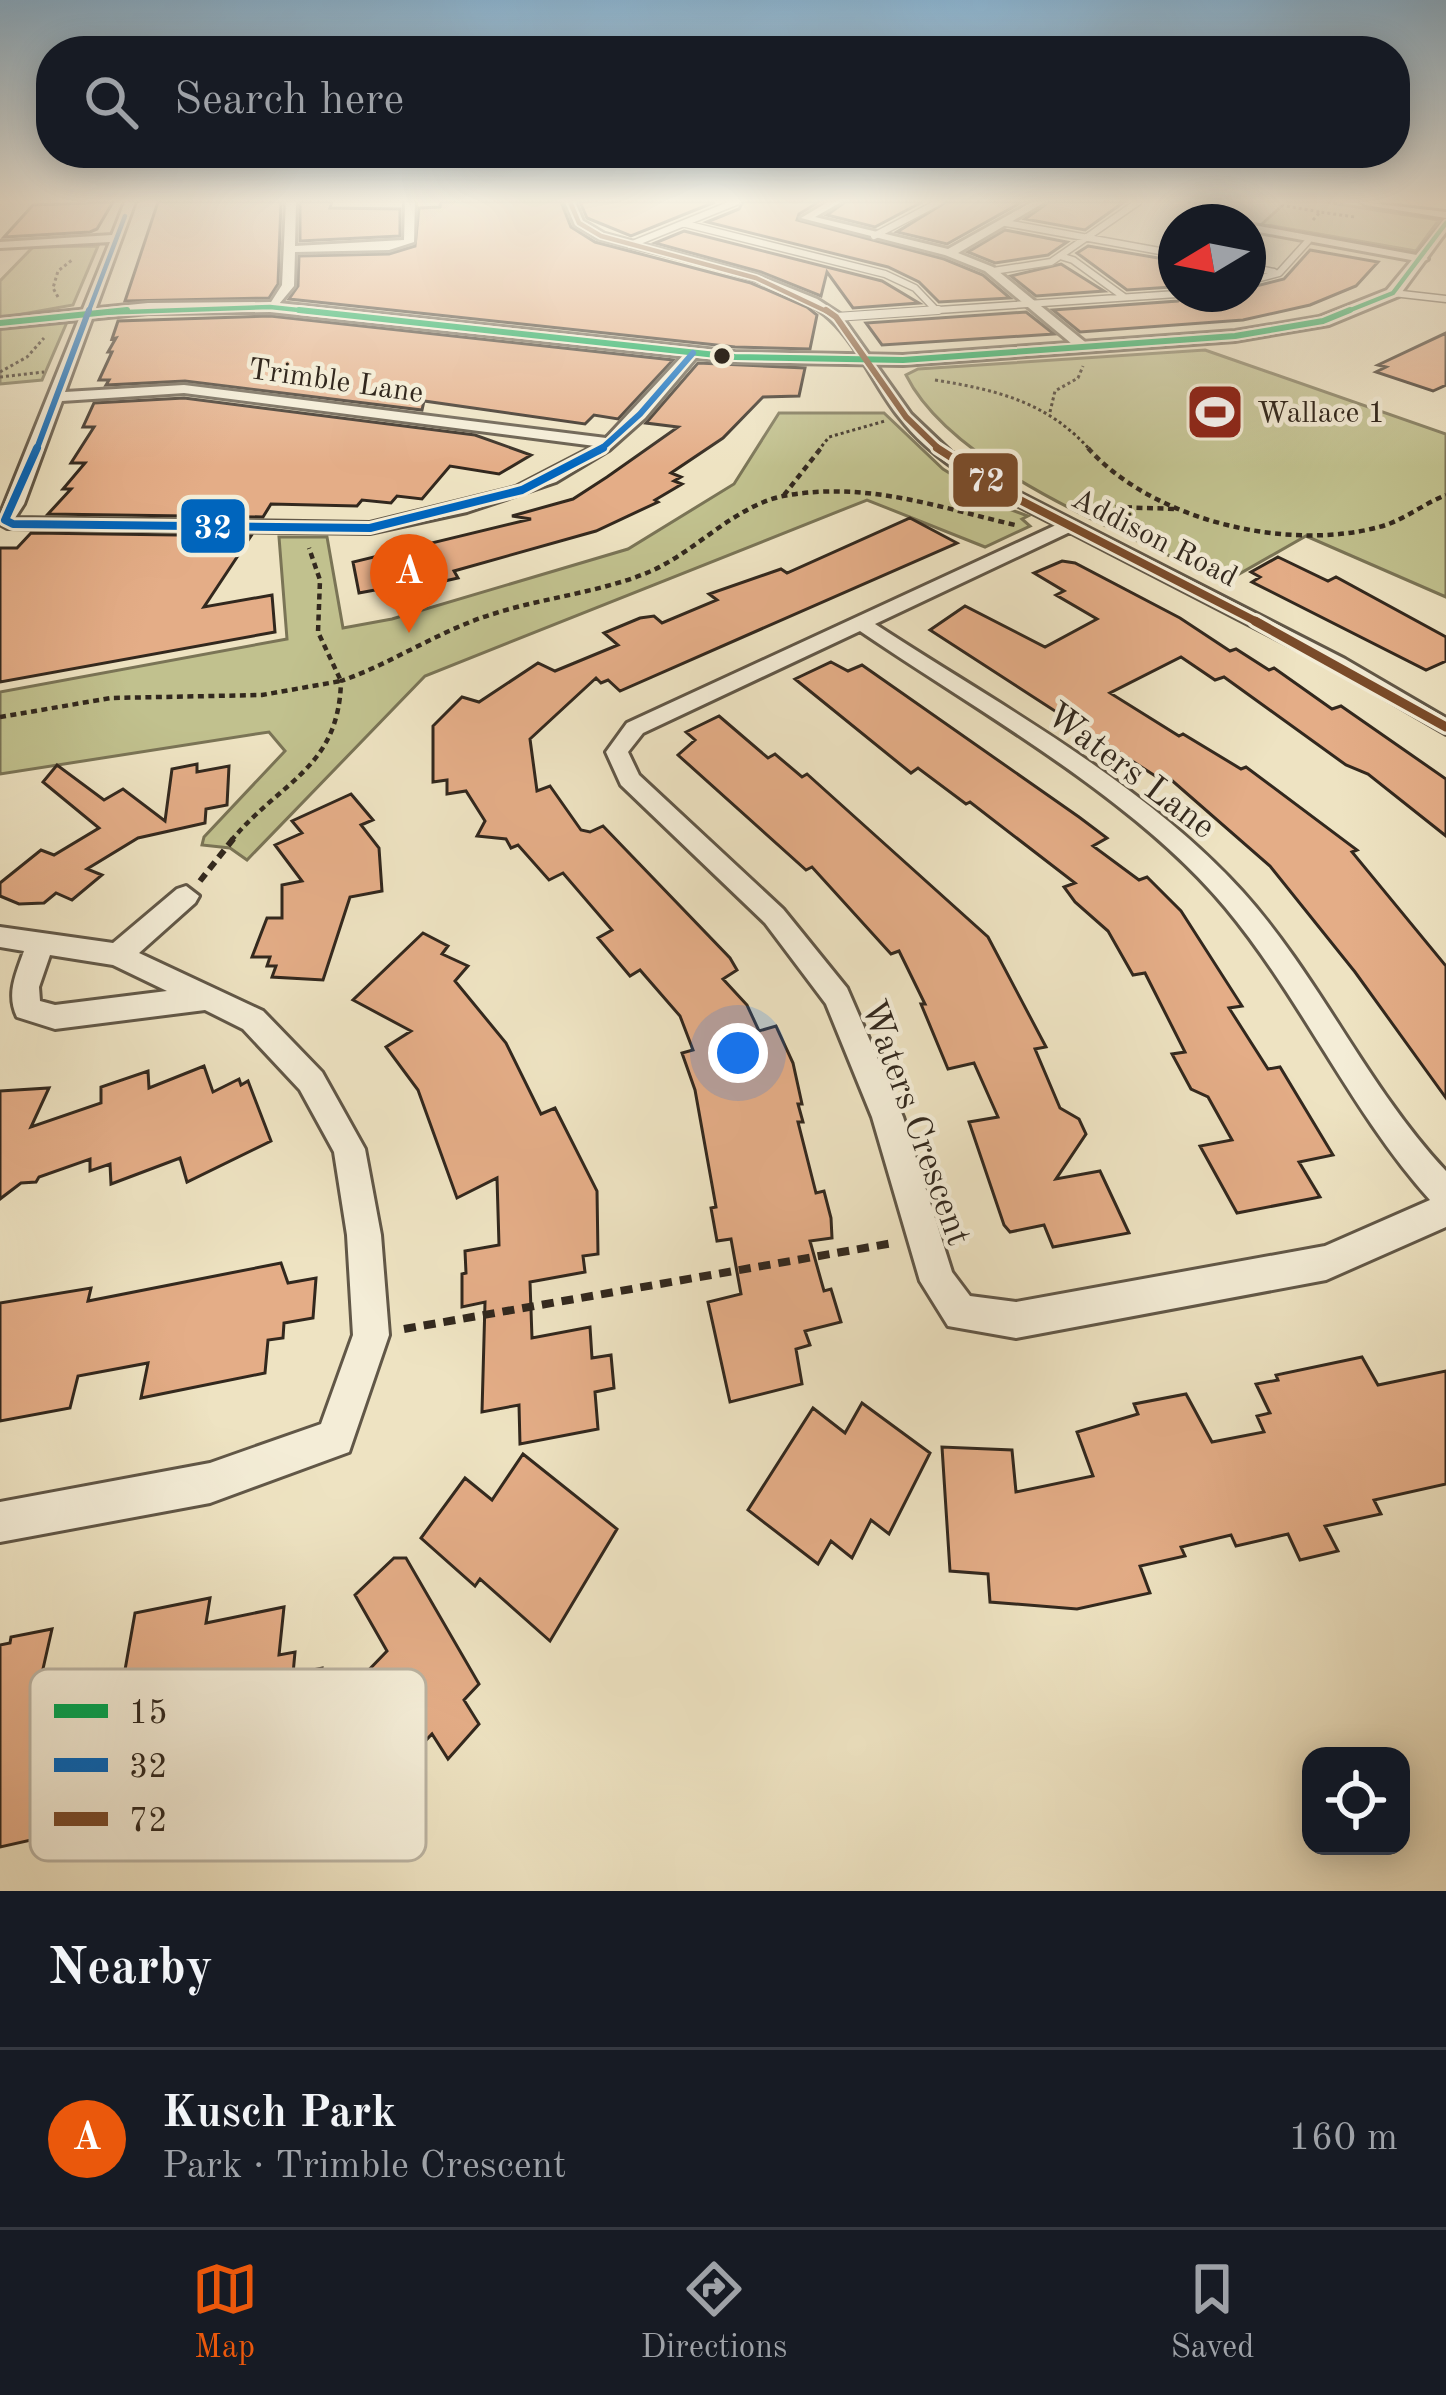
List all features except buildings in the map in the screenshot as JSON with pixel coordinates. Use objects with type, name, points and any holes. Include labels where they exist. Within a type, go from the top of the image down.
[{"type":"street","points":[[91,290],[56,397],[5,520],[13,524],[370,528],[526,489],[572,469],[609,443],[694,353]]},
{"type":"street","points":[[270,307],[284,290]]},
{"type":"street","points":[[788,290],[836,317]]},
{"type":"street","points":[[1017,290],[1080,352]]},
{"type":"street","points":[[0,323],[80,314],[270,307],[694,353],[868,361],[1080,352],[1280,330],[1358,311],[1395,290]]},
{"type":"street","name":"Addison Road","points":[[836,317],[906,417],[945,455],[1072,516],[1446,728]]},
{"type":"street","name":"Trimble Lane","points":[[56,397],[184,389],[609,443]]},
{"type":"street","name":"Waters Crescent","points":[[1072,516],[635,728],[617,752],[629,779],[783,927],[820,970],[861,1048],[938,1281],[962,1313],[1016,1320],[1326,1263],[1446,1210]]},
{"type":"street","name":"Waters Lane","points":[[860,622],[1140,810],[1188,850],[1237,903],[1424,1170],[1446,1194]]},
{"type":"street","points":[[118,955],[186,896]]},
{"type":"street","points":[[0,937],[118,955],[253,1020],[311,1081],[349,1149],[364,1235],[371,1335],[335,1438],[210,1483],[0,1522]]},
{"type":"street","points":[[41,940],[25,987],[27,1009],[55,1017],[209,998]]},
{"type":"lane","points":[[917,290],[936,310]]},
{"type":"lane","points":[[1115,290],[1124,297]]},
{"type":"lane","points":[[1393,293],[1446,299]]},
{"type":"lane","points":[[836,317],[1158,295]]},
{"type":"path","points":[[0,375],[80,314],[54,290]]},
{"type":"path","points":[[1050,412],[1055,391],[1082,373],[1080,352]]},
{"type":"path","points":[[0,375],[51,371]]},
{"type":"path","points":[[928,379],[1012,396],[1050,412],[1107,470],[1177,509]]},
{"type":"path","points":[[784,495],[830,437],[885,421]]},
{"type":"path","points":[[0,717],[111,698],[262,695],[341,681],[382,667],[488,615],[643,575],[689,552],[736,517],[784,495],[862,489],[976,518],[1030,526]]},
{"type":"path","points":[[1072,516],[1177,509],[1258,526],[1342,532],[1382,526],[1446,495]]},
{"type":"path","points":[[186,896],[250,819],[303,778],[341,720],[341,681],[318,632],[320,580],[308,550],[310,539]]},
{"type":"path","points":[[413,1327],[885,1244]]},
{"type":"green space","points":[[0,290],[79,290],[73,305],[0,318]]},
{"type":"green space","points":[[67,322],[42,380],[0,384],[0,327]]},
{"type":"green space","points":[[1205,350],[1446,434],[1446,597],[1306,536],[1225,582],[1095,521],[1003,470],[962,441],[929,409],[906,375],[918,369]]},
{"type":"green space","points":[[779,413],[884,413],[943,469],[1006,508],[1028,516],[1022,519],[1030,526],[985,547],[867,500],[425,676],[247,860],[230,848],[202,845],[204,837],[285,751],[269,732],[0,774],[0,692],[287,639],[279,537],[327,537],[343,628],[392,619],[628,549],[734,484]]},
{"type":"transit line","name":"32","points":[[97,290],[16,504],[5,520],[13,524],[370,528],[461,508],[551,478],[604,447],[693,353]]},
{"type":"transit line","name":"72","points":[[789,290],[836,317],[906,417],[945,455],[1012,496],[1338,663],[1446,727]]},
{"type":"transit line","name":"15","points":[[0,323],[148,308],[270,307],[735,357],[903,360],[1235,336],[1323,321],[1395,290]]},
{"type":"place","name":"Wallace 1","points":[[1215,412]]},
{"type":"place","name":"Kusch Park","points":[[409,633]]}]
